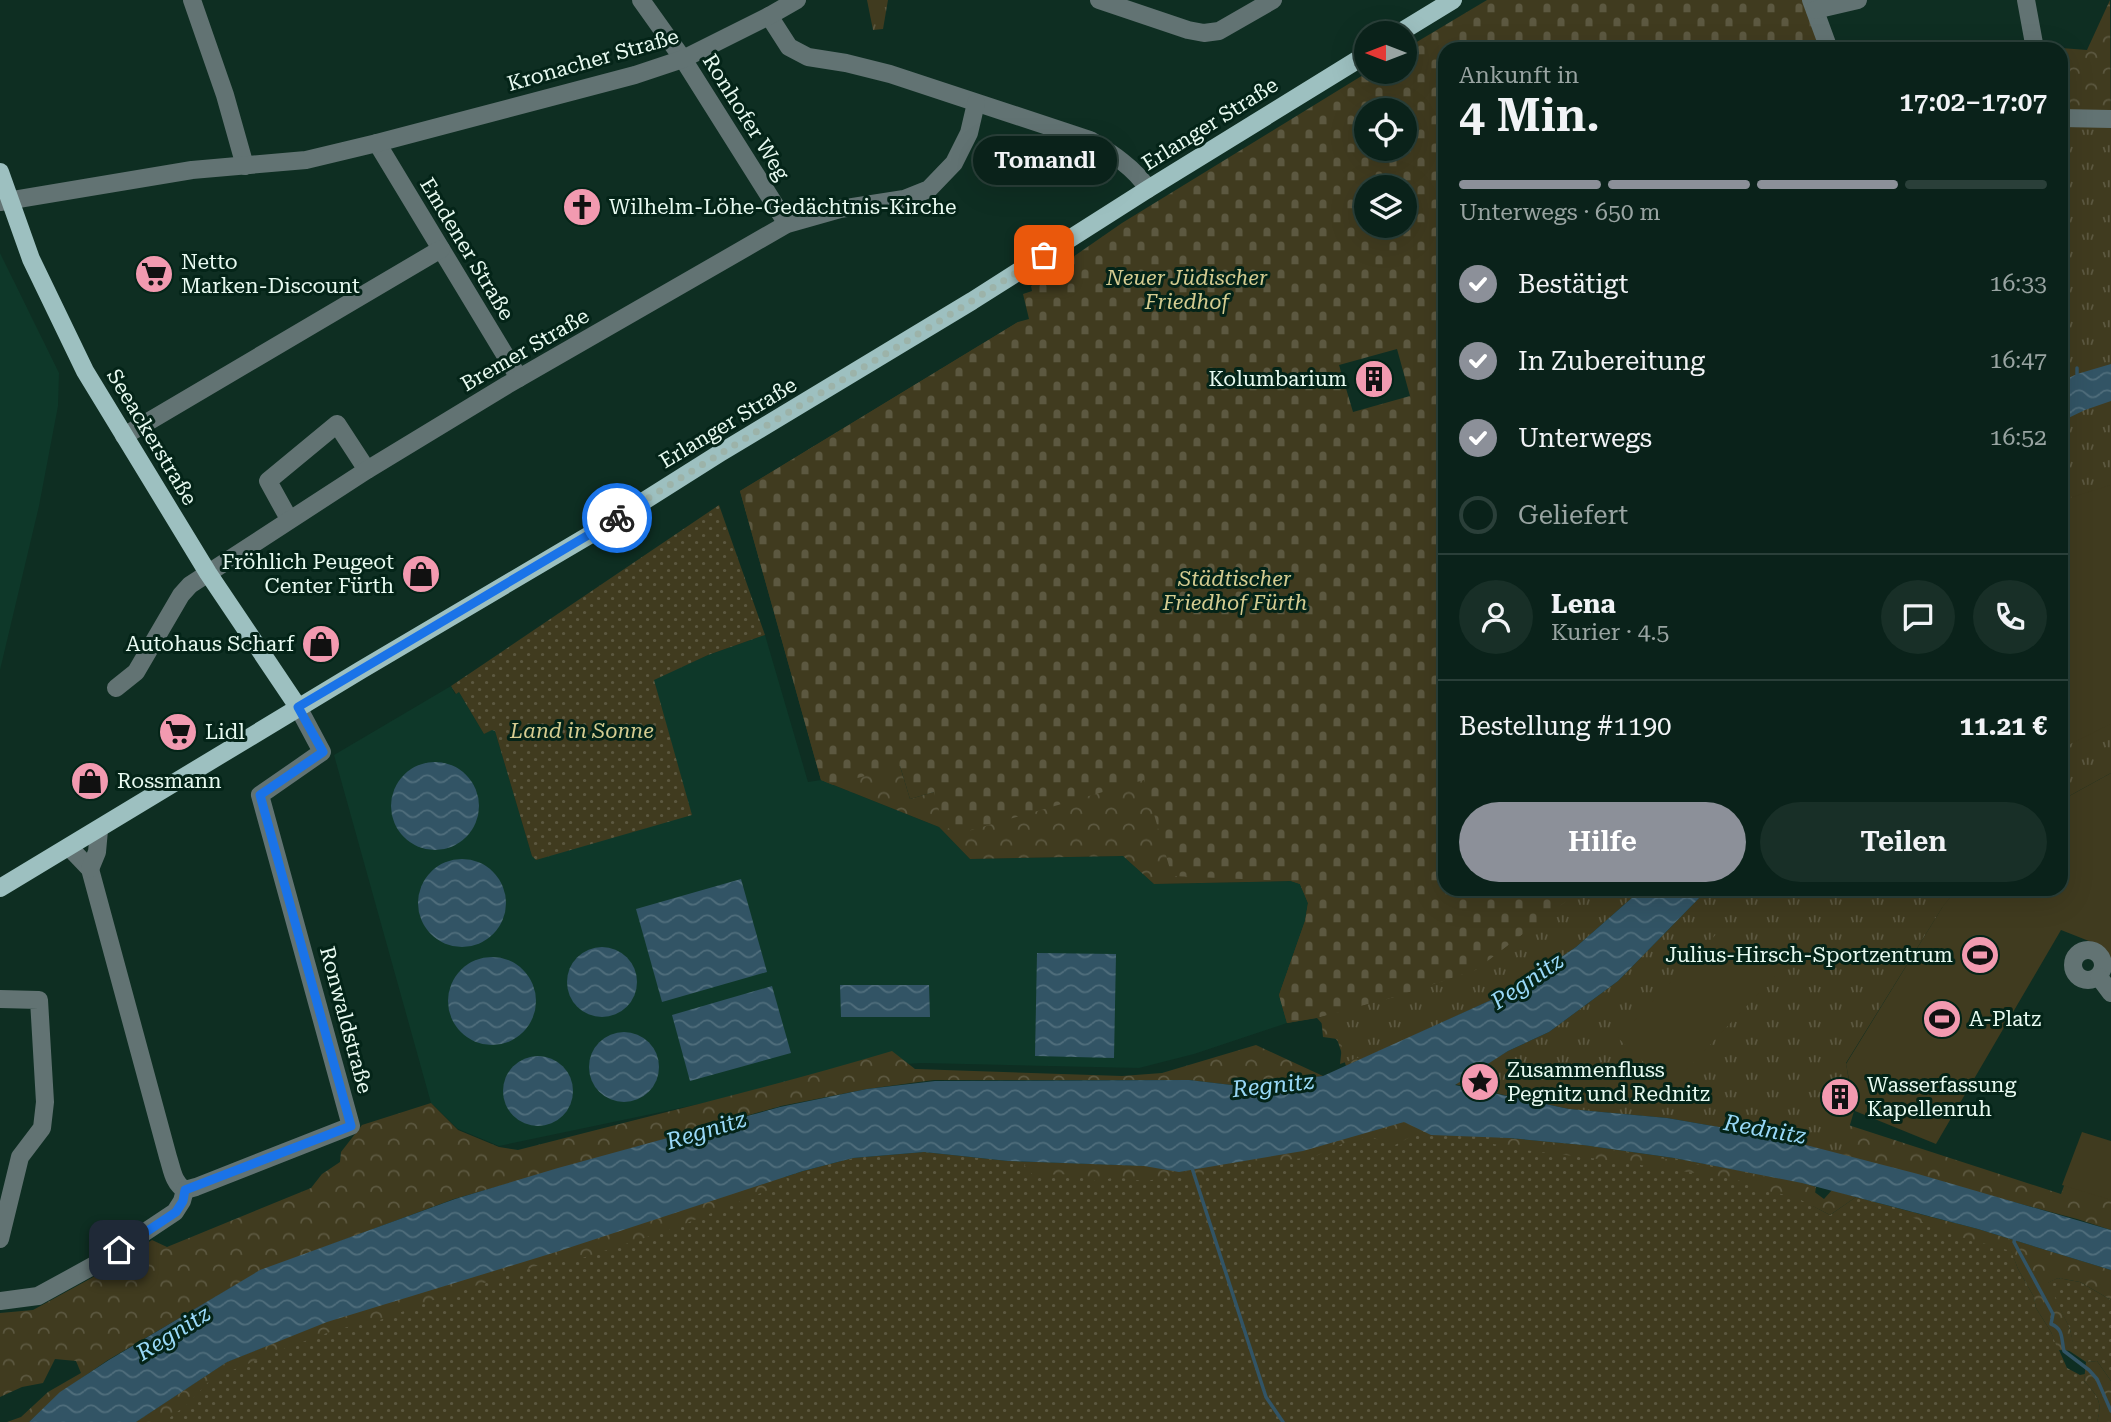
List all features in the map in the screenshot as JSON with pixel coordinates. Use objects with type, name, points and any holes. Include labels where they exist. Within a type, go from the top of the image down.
[{"type":"main road","points":[[1418,21],[1453,0]]},
{"type":"main road","name":"Erlanger Straße","points":[[0,888],[597,530],[972,301],[1354,62]]},
{"type":"main road","name":"Seeackerstraße","points":[[0,172],[5,200],[50,302],[85,371],[208,573],[298,707]]},
{"type":"street","points":[[192,0],[225,95],[245,166]]},
{"type":"street","name":"Ronhofer Weg","points":[[641,0],[683,59],[787,224]]},
{"type":"street","name":"Kronacher Straße","points":[[5,200],[192,170],[306,160],[377,143],[635,75],[683,59],[797,0]]},
{"type":"street","points":[[1099,0],[1204,33],[1219,31],[1273,0]]},
{"type":"street","points":[[1826,42],[1813,5],[1858,0]]},
{"type":"street","points":[[2026,0],[2034,42]]},
{"type":"street","points":[[769,16],[789,47],[808,57],[866,67],[1090,140],[1110,152],[1144,182],[1148,189]]},
{"type":"street","name":"Bremer Straße","points":[[116,688],[136,672],[190,584],[367,470],[787,224],[840,209],[904,199],[929,189],[954,163],[970,133],[975,103]]},
{"type":"street","points":[[2068,118],[2111,119]]},
{"type":"street","name":"Emdener Straße","points":[[377,143],[519,379]]},
{"type":"street","points":[[124,436],[441,249]]},
{"type":"street","points":[[289,519],[268,481],[337,424],[367,470]]},
{"type":"street","name":"Ronwaldstraße","points":[[185,1190],[351,1126],[260,795],[323,752],[298,707]]},
{"type":"street","points":[[90,869],[97,852],[99,830]]},
{"type":"street","points":[[0,1301],[38,1296],[100,1262],[176,1212],[183,1201],[185,1190],[176,1182],[168,1157],[90,869],[69,847]]},
{"type":"street","points":[[2099,977],[2111,993]]},
{"type":"street","points":[[0,999],[39,1000],[45,1102],[42,1128],[20,1157],[0,1239]]},
{"type":"shaded area","points":[[0,253],[59,373],[58,406],[39,506],[0,670]]},
{"type":"shaded area","points":[[765,635],[808,782],[821,780],[939,827],[970,859],[1123,856],[1154,884],[1291,881],[1300,884],[1308,903],[1305,921],[1279,995],[1287,1023],[1194,1054],[1139,1068],[923,1063],[886,1065],[499,1146],[458,1129],[431,1103],[334,755],[451,686],[455,694],[459,692],[484,734],[492,729],[495,731],[532,856],[653,679],[708,655]]},
{"type":"green space","points":[[867,0],[888,0],[883,29],[873,30]]},
{"type":"green space","name":"Städtischer Friedhof Fürth","points":[[1487,0],[1802,0],[1817,42],[1438,42],[1438,896],[1573,896],[1476,970],[1398,996],[1317,1018],[1287,1023],[1279,995],[1305,921],[1308,903],[1300,884],[1291,881],[1172,876],[1144,780],[958,834],[943,825],[934,792],[910,799],[900,766],[833,785],[821,780],[740,491],[1018,322],[1029,319],[1023,294],[1032,291],[1031,286],[1122,223],[1354,81],[1354,84],[1418,84],[1418,41]],"holes":[[[1397,349],[1410,396],[1353,412],[1339,365]]]},
{"type":"green space","points":[[2110,0],[2111,139],[2068,138],[2068,49],[2087,50]]},
{"type":"green space","points":[[2068,129],[2111,130],[2111,773],[2068,797]]},
{"type":"green space","points":[[1018,322],[899,763],[910,799],[937,791],[1146,775],[1296,840],[1320,902],[1438,894],[1438,896],[1631,896],[1391,1046],[1346,1066],[1337,1039],[1323,1037],[1321,1017],[1287,1023],[1279,995],[1305,921],[1308,903],[1300,884],[1291,881],[1154,884],[1123,856],[970,859],[939,827],[821,780],[740,491]]},
{"type":"green space","points":[[2111,485],[2111,724],[2068,745],[2068,499]]},
{"type":"green space","name":"Land in Sonne","points":[[719,505],[765,635],[708,655],[654,680],[692,815],[536,860],[532,856],[495,731],[484,734],[459,692],[456,694],[451,686]]},
{"type":"green space","name":"Julius-Hirsch-Sportzentrum","points":[[2111,773],[2111,965],[2099,945],[2061,930],[1936,1144],[1855,1111],[1846,1064],[1951,896],[2068,896],[2068,797]]},
{"type":"green space","points":[[1573,896],[1634,896],[1576,947],[1511,991],[1391,1046],[1340,1064],[1342,1046],[1317,1018],[1398,996],[1476,970]]},
{"type":"green space","points":[[1701,896],[1951,896],[1846,1063],[1854,1111],[1841,1156],[1771,1136],[1667,1118],[1569,1109],[1454,1084],[1508,1051],[1549,1032],[1618,981]]},
{"type":"green space","points":[[1723,927],[1775,976],[1670,1087],[1618,1038]]},
{"type":"green space","points":[[1256,1045],[1323,1076],[1240,1086],[1189,1080],[934,1080],[867,1089],[781,1106],[454,1199],[260,1271],[108,1360],[60,1393],[29,1422],[7,1422],[21,1417],[48,1392],[81,1373],[76,1361],[55,1359],[43,1383],[22,1387],[0,1397],[0,1313],[33,1310],[97,1275],[152,1240],[167,1247],[311,1188],[322,1174],[340,1162],[341,1152],[362,1125],[431,1103],[458,1130],[499,1147],[518,1150],[753,1090],[892,1051],[915,1069],[1122,1076],[1162,1073]]},
{"type":"green space","points":[[1404,1122],[1674,1158],[1801,1182],[1816,1187],[1813,1206],[1830,1215],[1856,1197],[1912,1212],[2011,1250],[2034,1297],[2036,1308],[2051,1332],[2067,1368],[2080,1375],[2085,1374],[2084,1381],[2096,1395],[2099,1404],[2097,1422],[136,1422],[227,1362],[327,1322],[556,1252],[803,1171],[853,1158],[924,1152],[1008,1161],[1144,1166]]},
{"type":"green space","points":[[1404,1122],[1422,1131],[1395,1145],[1370,1137],[1344,1143],[1314,1157],[1254,1163],[1246,1157]]},
{"type":"green space","points":[[1839,1122],[2061,1194],[2083,1134],[2111,1199],[2111,1230],[1837,1155]]},
{"type":"green space","points":[[2082,1132],[2111,1141],[2111,1200],[2062,1185]]},
{"type":"green space","points":[[1490,1137],[1583,1145],[1801,1182],[1824,1199],[1832,1190],[1856,1197],[1830,1215],[1795,1197],[1763,1190],[1735,1179],[1523,1150],[1489,1143]]},
{"type":"green space","points":[[1029,1162],[1145,1166],[1179,1173],[1208,1166],[1194,1192],[1188,1179],[1175,1177],[1144,1181],[1114,1177],[1098,1182],[1075,1174],[1033,1175],[1024,1165]]},
{"type":"green space","points":[[785,1176],[788,1182],[672,1229],[576,1260],[555,1260],[380,1320],[338,1329],[286,1348],[211,1379],[189,1403],[164,1422],[136,1422],[227,1362],[327,1321]]},
{"type":"green space","points":[[1912,1212],[1978,1229],[2111,1270],[2111,1300],[2080,1282],[2058,1278],[2048,1283],[2070,1329],[2075,1351],[2058,1350],[2011,1251],[1943,1232],[1912,1217]]},
{"type":"green space","points":[[2058,1278],[2080,1282],[2111,1300],[2111,1381],[2097,1361],[2086,1362],[2068,1350],[2074,1350],[2070,1329],[2047,1283]]},
{"type":"green space","points":[[2097,1361],[2111,1381],[2111,1422],[2097,1422],[2098,1400],[2084,1381],[2086,1362]]},
{"type":"water","points":[[2111,364],[2111,401],[2068,418],[2068,378]]},
{"type":"water","points":[[435,762],[452,766],[466,775],[475,789],[479,806],[475,823],[466,837],[452,846],[435,850],[418,846],[404,837],[395,823],[391,806],[395,789],[404,775],[418,766]]},
{"type":"water","points":[[462,859],[479,863],[493,872],[502,886],[506,903],[502,920],[493,934],[479,943],[462,947],[445,943],[431,934],[422,920],[418,903],[422,886],[431,872],[445,863]]},
{"type":"water","points":[[741,879],[767,972],[662,1002],[636,909]]},
{"type":"water","points":[[1634,896],[1701,896],[1618,981],[1549,1032],[1508,1051],[1455,1085],[1569,1109],[1667,1118],[1771,1136],[1918,1174],[2111,1230],[2111,1270],[1978,1229],[1802,1183],[1674,1158],[1583,1145],[1509,1138],[1431,1135],[1404,1122],[1303,1151],[1179,1172],[1144,1166],[1008,1161],[924,1152],[853,1158],[803,1171],[556,1252],[327,1322],[227,1362],[136,1422],[29,1422],[60,1392],[260,1270],[455,1199],[780,1107],[867,1089],[935,1081],[1189,1080],[1240,1086],[1323,1076],[1511,991],[1576,947]]},
{"type":"water","points":[[602,947],[627,957],[637,982],[627,1007],[602,1017],[577,1007],[567,982],[577,957]]},
{"type":"water","points":[[1037,953],[1116,954],[1114,1058],[1035,1056]]},
{"type":"water","points":[[492,957],[509,961],[523,970],[532,984],[536,1001],[532,1018],[523,1032],[509,1041],[492,1045],[475,1041],[461,1032],[452,1018],[448,1001],[452,984],[461,970],[475,961]]},
{"type":"water","points":[[840,985],[929,985],[930,1017],[841,1017]]},
{"type":"water","points":[[772,986],[791,1053],[690,1081],[672,1015]]},
{"type":"water","points":[[624,1032],[649,1042],[659,1067],[649,1092],[624,1102],[599,1092],[589,1067],[599,1042]]},
{"type":"water","points":[[538,1056],[563,1066],[573,1091],[563,1116],[538,1126],[513,1116],[503,1091],[513,1066]]},
{"type":"waterway","points":[[2077,368],[2077,374]]},
{"type":"waterway","points":[[1192,1168],[1266,1397],[1283,1422]]},
{"type":"waterway","points":[[2015,1238],[2014,1242],[2053,1314],[2051,1324],[2060,1332],[2064,1351],[2097,1379],[2111,1411]]},
{"type":"way so far","points":[[617,518],[1044,255]]},
{"type":"place","name":"Wilhelm-Löhe-Gedächtnis-Kirche","points":[[582,207]]},
{"type":"place","name":"Tomandl","points":[[1044,255]]},
{"type":"place","name":"Netto Marken-Discount","points":[[154,274]]},
{"type":"place","name":"Kolumbarium","points":[[1374,379]]},
{"type":"place","name":"Fröhlich Peugeot Center Fürth","points":[[421,574]]},
{"type":"place","name":"Autohaus Scharf","points":[[321,644]]},
{"type":"place","name":"Lidl","points":[[178,732]]},
{"type":"place","name":"Rossmann","points":[[90,781]]},
{"type":"place","name":"Julius-Hirsch-Sportzentrum","points":[[1980,955]]},
{"type":"place","name":"A-Platz","points":[[1942,1019]]},
{"type":"place","name":"Zusammenfluss Pegnitz und Rednitz","points":[[1480,1082]]},
{"type":"place","name":"Wasserfassung Kapellenruh","points":[[1840,1097]]},
{"type":"route","points":[[119,1250],[176,1212],[183,1201],[185,1190],[351,1126],[260,795],[323,752],[298,707],[617,518]]},
{"type":"park label","name":"Neuer Jüdischer Friedhof","points":[[1187,290]]},
{"type":"water label","name":"Pegnitz","points":[[1527,981]]},
{"type":"water label","name":"Regnitz","points":[[1273,1085]]},
{"type":"water label","name":"Rednitz","points":[[1765,1129]]},
{"type":"water label","name":"Regnitz","points":[[706,1130]]},
{"type":"water label","name":"Regnitz","points":[[173,1333]]}]
